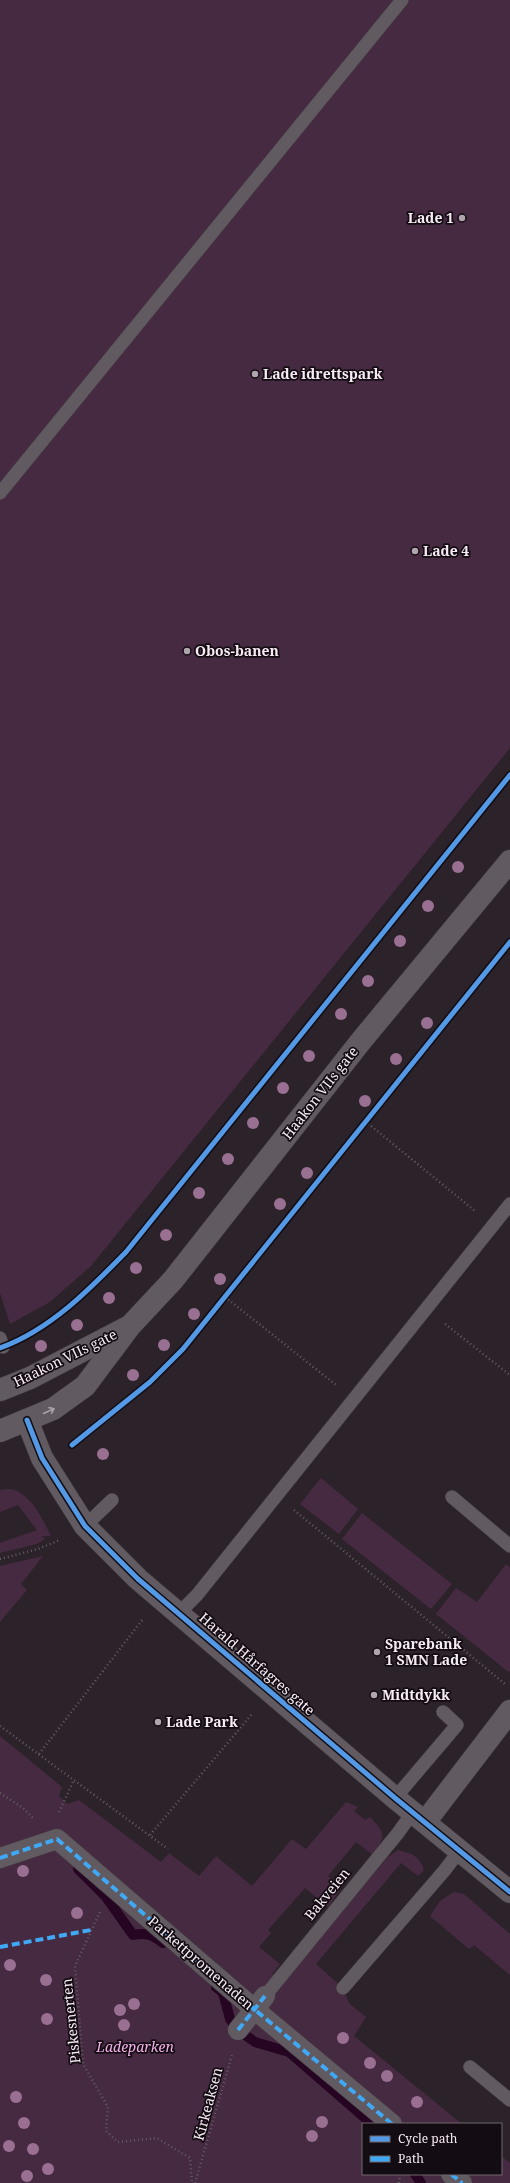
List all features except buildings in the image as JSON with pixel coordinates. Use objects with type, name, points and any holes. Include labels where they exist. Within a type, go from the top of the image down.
[{"type":"main road","name":"Haakon VIIs gate","points":[[0,1432],[53,1409],[85,1386],[130,1326],[173,1280],[362,1041],[510,861]]},
{"type":"main road","name":"Haakon VIIs gate","points":[[0,1390],[30,1378],[130,1326]]},
{"type":"main road","name":"Harald Hårfagres gate","points":[[27,1420],[42,1458],[85,1526],[138,1579],[395,1798],[510,1892]]},
{"type":"main road","points":[[419,1817],[510,1711]]},
{"type":"street","name":"Parkettpromenaden","points":[[0,1858],[57,1839],[113,1888],[259,2002],[391,2123]]},
{"type":"street","points":[[238,2030],[259,2002]]},
{"type":"street","points":[[452,2175],[462,2183]]},
{"type":"lane","points":[[0,493],[402,0]]},
{"type":"lane","points":[[179,1613],[196,1595],[277,1496],[510,1204]]},
{"type":"lane","points":[[452,1497],[510,1546]]},
{"type":"lane","points":[[85,1526],[112,1500]]},
{"type":"lane","points":[[395,1798],[456,1725],[443,1712]]},
{"type":"lane","name":"Bakveien","points":[[259,2002],[398,1833],[419,1817]]},
{"type":"lane","points":[[343,1988],[444,1871],[460,1850]]},
{"type":"lane","points":[[470,2067],[510,2100]]},
{"type":"path","points":[[360,1126],[370,1114]]},
{"type":"path","points":[[365,1121],[492,1226]]},
{"type":"path","points":[[220,1303],[230,1291]]},
{"type":"path","points":[[225,1297],[353,1399]]},
{"type":"path","points":[[426,1309],[510,1375]]},
{"type":"path","points":[[277,1496],[510,1688]]},
{"type":"path","points":[[0,1559],[52,1544]]},
{"type":"path","points":[[39,1754],[146,1616]]},
{"type":"path","points":[[150,1836],[256,1709]]},
{"type":"path","points":[[0,1726],[168,1849]]},
{"type":"path","points":[[59,1813],[74,1780]]},
{"type":"path","points":[[0,1793],[23,1808]]},
{"type":"green space","name":"Lade idrettspark","points":[[0,0],[510,0],[510,748],[91,1266],[50,1302],[10,1324],[0,1293]]},
{"type":"green space","points":[[321,1478],[358,1509],[339,1534],[300,1504]]},
{"type":"green space","points":[[10,1489],[17,1491],[30,1501],[40,1514],[51,1536],[42,1536],[45,1539],[37,1544],[0,1553],[0,1543],[37,1530],[18,1505],[0,1512],[0,1490]]},
{"type":"green space","points":[[362,1513],[452,1584],[431,1609],[342,1539]]},
{"type":"green space","points":[[43,1556],[21,1584],[27,1590],[0,1622],[0,1566]]},
{"type":"green space","points":[[506,1564],[510,1567],[510,1672],[436,1614],[456,1588],[477,1602]]},
{"type":"green space","name":"Ladeparken","points":[[0,1736],[62,1787],[59,1796],[67,1804],[79,1800],[161,1862],[169,1853],[199,1876],[216,1856],[252,1886],[292,1839],[306,1849],[346,1802],[358,1807],[354,1811],[365,1820],[370,1817],[381,1831],[382,1839],[380,1844],[373,1855],[356,1842],[328,1876],[340,1886],[339,1891],[328,1907],[305,1888],[268,1930],[271,1933],[259,1947],[280,1964],[272,1974],[283,1981],[388,1857],[398,1850],[411,1854],[420,1861],[424,1870],[418,1876],[401,1863],[316,1964],[343,1988],[349,2003],[366,2017],[354,2036],[461,2123],[362,2123],[362,2175],[502,2175],[502,2157],[510,2163],[510,2183],[0,2183]]},
{"type":"green space","points":[[454,1892],[464,1894],[510,1934],[510,1975],[474,1945],[469,1949],[430,1916],[440,1901]]},
{"type":"waterway","points":[[78,1869],[106,1897],[133,1935],[149,1935],[163,1943]]},
{"type":"waterway","points":[[216,1987],[223,1993],[230,2019],[238,2030],[255,2042],[289,2052],[371,2123]]},
{"type":"waterway","points":[[416,2175],[421,2183]]},
{"type":"marked path","points":[[0,1858],[57,1839],[254,2009],[391,2123]]},
{"type":"marked path","points":[[0,1947],[91,1930]]},
{"type":"marked path","points":[[238,2030],[265,1996]]},
{"type":"marked path","points":[[452,2175],[462,2183]]},
{"type":"cycle path","points":[[0,1348],[36,1331],[68,1307],[126,1252],[510,775]]},
{"type":"cycle path","points":[[72,1445],[150,1382],[183,1349],[510,942]]},
{"type":"cycle path","points":[[27,1420],[42,1458],[85,1526],[138,1579],[395,1798],[510,1892]]},
{"type":"place","name":"Lade 1","points":[[462,218]]},
{"type":"place","name":"Lade idrettspark","points":[[255,374]]},
{"type":"place","name":"Lade 4","points":[[415,551]]},
{"type":"place","name":"Obos-banen","points":[[187,651]]},
{"type":"place","name":"Sparebank 1 SMN Lade","points":[[377,1652]]},
{"type":"place","name":"Midtdykk","points":[[374,1695]]},
{"type":"place","name":"Lade Park","points":[[158,1722]]}]
